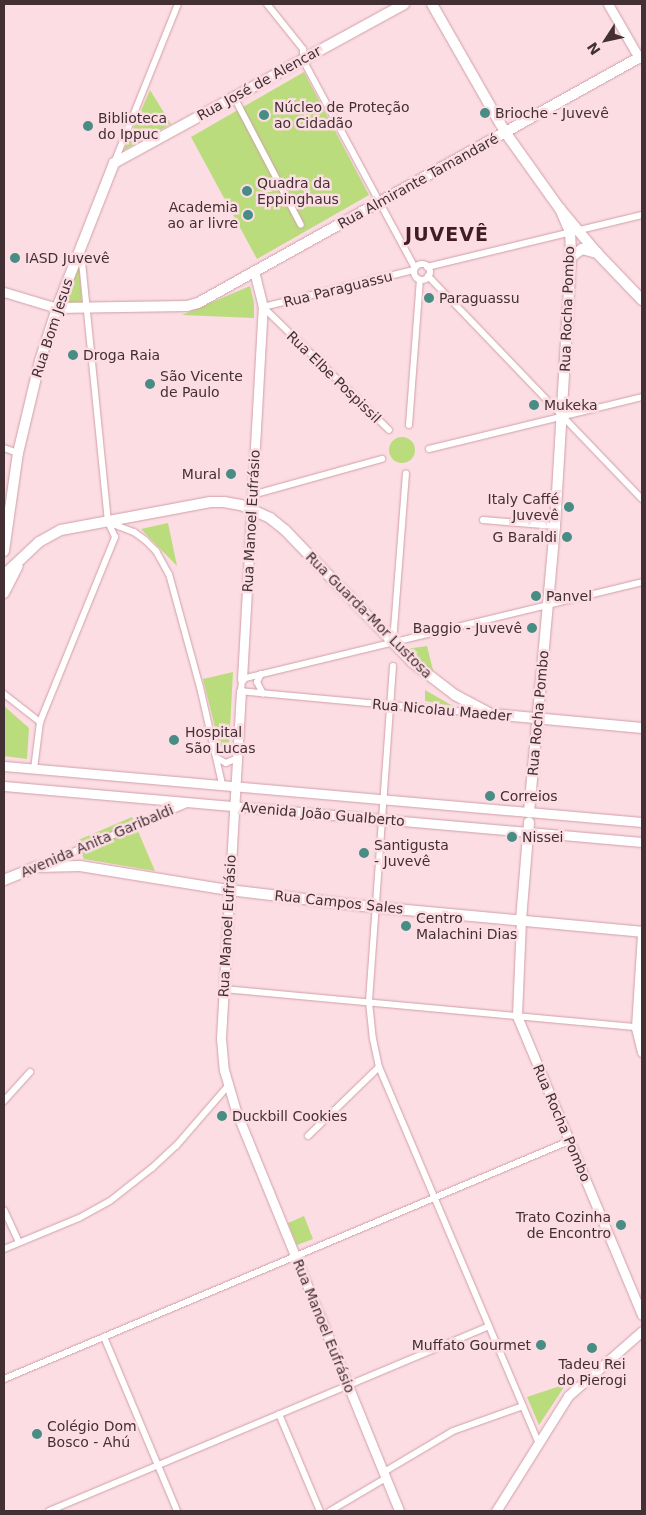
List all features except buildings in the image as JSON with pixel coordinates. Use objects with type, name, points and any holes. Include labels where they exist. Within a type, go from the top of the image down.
[{"type":"main road","name":"Rua José de Alencar","points":[[114,163],[404,4]]},
{"type":"main road","name":"Rua Rocha Pombo","points":[[432,4],[505,132],[560,209],[574,232],[555,526],[536,719],[521,920]]},
{"type":"main road","name":"Rua Almirante Tamandaré","points":[[86,307],[193,305],[641,59]]},
{"type":"main road","name":"Rua Bom Jesus","points":[[4,551],[18,453],[34,383],[57,308],[114,163]]},
{"type":"main road","points":[[574,232],[642,300]]},
{"type":"main road","points":[[571,257],[582,249],[596,253]]},
{"type":"main road","points":[[57,308],[86,307]]},
{"type":"main road","name":"Rua Guarda-Mor Lustosa","points":[[22,559],[38,542],[53,533],[210,502],[232,503],[251,509],[270,518],[286,530],[418,668],[444,688],[491,714]]},
{"type":"main road","points":[[4,575],[22,559]]},
{"type":"main road","points":[[4,593],[22,559]]},
{"type":"main road","name":"Rua Nicolau Maeder","points":[[491,714],[642,728]]},
{"type":"main road","name":"Rua Campos Sales","points":[[37,867],[80,866],[230,890],[376,907],[642,933]]},
{"type":"main road","name":"Avenida Anita Garibaldi","points":[[4,880],[37,867]]},
{"type":"street","name":"Rua Bom Jesus","points":[[114,163],[178,4]]},
{"type":"street","points":[[267,4],[303,49],[303,60],[415,269],[414,275],[420,280]]},
{"type":"street","points":[[608,4],[641,59]]},
{"type":"street","points":[[234,97],[301,225]]},
{"type":"street","points":[[415,269],[421,264],[428,267],[642,215]]},
{"type":"street","points":[[34,769],[40,722],[115,537],[108,522],[81,246]]},
{"type":"street","points":[[428,267],[428,276],[642,499]]},
{"type":"street","name":"Rua Paraguassu","points":[[262,307],[415,269]]},
{"type":"street","points":[[254,272],[262,307]]},
{"type":"street","points":[[420,280],[428,276]]},
{"type":"street","points":[[410,425],[420,280]]},
{"type":"street","points":[[4,292],[57,308]]},
{"type":"street","name":"Rua Elbe Pospissil","points":[[262,307],[389,430]]},
{"type":"street","name":"Rua Manoel Eufrásio","points":[[262,307],[221,1045],[228,1086],[399,1511]]},
{"type":"street","points":[[429,449],[642,397]]},
{"type":"street","points":[[4,448],[18,453]]},
{"type":"street","points":[[252,495],[382,458]]},
{"type":"street","points":[[393,642],[406,474]]},
{"type":"street","points":[[482,520],[555,526]]},
{"type":"street","points":[[108,522],[128,529],[145,540],[156,551],[169,574],[180,607],[222,784]]},
{"type":"street","points":[[242,679],[642,582]]},
{"type":"street","points":[[393,666],[369,1002],[373,1039],[380,1067],[538,1444]]},
{"type":"street","points":[[261,674],[257,682],[263,694]]},
{"type":"street","name":"Rua Nicolau Maeder","points":[[241,692],[491,714]]},
{"type":"street","points":[[4,694],[40,722]]},
{"type":"street","points":[[216,758],[226,763],[237,758]]},
{"type":"street","name":"Avenida João Gualberto","points":[[4,766],[384,798],[642,842]]},
{"type":"street","name":"Avenida João Gualberto","points":[[4,786],[382,818],[529,822],[642,822]]},
{"type":"street","name":"Avenida Anita Garibaldi","points":[[37,867],[190,802]]},
{"type":"street","name":"Rua Rocha Pombo","points":[[521,920],[517,1016],[642,1315]]},
{"type":"street","points":[[642,933],[639,1028],[642,1052]]},
{"type":"street","points":[[224,989],[639,1028]]},
{"type":"street","points":[[308,1136],[380,1067]]},
{"type":"street","points":[[4,1101],[30,1072]]},
{"type":"street","points":[[4,1249],[95,1210],[129,1187],[176,1146],[228,1086]]},
{"type":"street","points":[[4,1379],[569,1141]]},
{"type":"street","points":[[4,1210],[19,1242]]},
{"type":"street","points":[[48,1511],[489,1326]]},
{"type":"street","points":[[496,1511],[574,1389],[642,1331]]},
{"type":"street","points":[[104,1337],[177,1511]]},
{"type":"street","points":[[330,1511],[453,1431],[523,1406]]},
{"type":"street","points":[[279,1414],[320,1511]]},
{"type":"green space","points":[[304,72],[369,195],[257,259],[191,137]]},
{"type":"green space","points":[[150,90],[171,124],[124,150]]},
{"type":"green space","points":[[79,262],[82,304],[61,305]]},
{"type":"green space","points":[[250,286],[254,303],[254,318],[182,315]]},
{"type":"green space","points":[[402,437],[411,441],[415,450],[411,459],[402,463],[393,459],[389,450],[393,441]]},
{"type":"green space","points":[[168,523],[177,566],[141,529]]},
{"type":"green space","points":[[427,646],[434,674],[406,649]]},
{"type":"green space","points":[[233,672],[229,747],[220,747],[203,679]]},
{"type":"green space","points":[[425,690],[453,706],[425,701]]},
{"type":"green space","points":[[4,706],[29,728],[27,759],[4,756]]},
{"type":"green space","points":[[132,817],[155,871],[84,859],[76,841]]},
{"type":"green space","points":[[304,1216],[313,1239],[297,1245],[288,1223]]},
{"type":"green space","points":[[566,1384],[539,1425],[527,1397]]},
{"type":"place","name":"Brioche - Juvevê","points":[[485,113]]},
{"type":"place","name":"Núcleo de Proteção ao Cidadão","points":[[264,115]]},
{"type":"place","name":"Biblioteca do Ippuc","points":[[88,126]]},
{"type":"place","name":"Quadra da Eppinghaus","points":[[247,191]]},
{"type":"place","name":"Academia ao ar livre","points":[[248,215]]},
{"type":"place","name":"IASD Juvevê","points":[[15,258]]},
{"type":"place","name":"Paraguassu","points":[[429,298]]},
{"type":"place","name":"Droga Raia","points":[[73,355]]},
{"type":"place","name":"São Vicente de Paulo","points":[[150,384]]},
{"type":"place","name":"Mukeka","points":[[534,405]]},
{"type":"place","name":"Mural","points":[[231,474]]},
{"type":"place","name":"Italy Caffé Juvevê","points":[[569,507]]},
{"type":"place","name":"G Baraldi","points":[[567,537]]},
{"type":"place","name":"Panvel","points":[[536,596]]},
{"type":"place","name":"Baggio - Juvevê","points":[[532,628]]},
{"type":"place","name":"Hospital São Lucas","points":[[174,740]]},
{"type":"place","name":"Correios","points":[[490,796]]},
{"type":"place","name":"Nissei","points":[[512,837]]},
{"type":"place","name":"Santigusta - Juvevê","points":[[364,853]]},
{"type":"place","name":"Centro Malachini Dias","points":[[406,926]]},
{"type":"place","name":"Duckbill Cookies","points":[[222,1116]]},
{"type":"place","name":"Trato Cozinha de Encontro","points":[[621,1225]]},
{"type":"place","name":"Muffato Gourmet","points":[[541,1345]]},
{"type":"place","name":"Tadeu Rei do Pierogi","points":[[592,1348]]},
{"type":"place","name":"Colégio Dom Bosco - Ahú","points":[[37,1434]]},
{"type":"district","name":"JUVEVÊ","points":[[447,235]]}]
